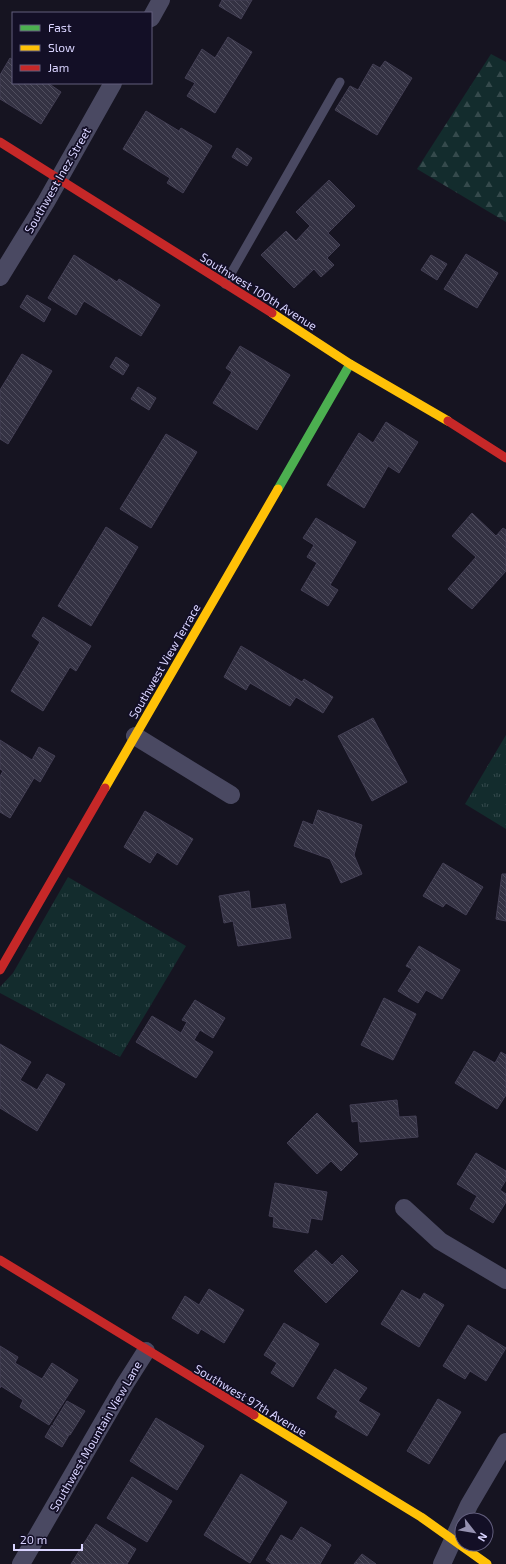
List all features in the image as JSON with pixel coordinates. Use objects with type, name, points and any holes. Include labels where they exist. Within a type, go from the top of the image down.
[{"type":"street","points":[[152,16],[161,0]]},
{"type":"street","name":"Southwest Inez Street","points":[[0,277],[112,84]]},
{"type":"street","name":"Southwest 100th Avenue","points":[[0,142],[350,364],[454,425],[506,458]]},
{"type":"street","name":"Southwest View Terrace","points":[[0,970],[350,364]]},
{"type":"street","points":[[135,736],[231,795]]},
{"type":"street","points":[[404,1208],[440,1241],[506,1280]]},
{"type":"street","name":"Southwest 97th Avenue","points":[[0,1260],[421,1517],[487,1564]]},
{"type":"street","name":"Southwest Mountain View Lane","points":[[22,1563],[146,1350]]},
{"type":"street","points":[[442,1564],[469,1505],[506,1442]]},
{"type":"lane","points":[[224,284],[340,82]]},
{"type":"green space","points":[[491,54],[506,62],[506,222],[417,169]]},
{"type":"green space","points":[[506,735],[506,829],[465,804]]},
{"type":"green space","points":[[68,877],[186,946],[120,1057],[0,993],[0,987],[13,973]]},
{"type":"building","points":[[222,0],[252,0],[241,19],[219,6]]},
{"type":"building","points":[[228,37],[252,52],[215,113],[187,96],[195,83],[185,78],[202,49],[215,58]]},
{"type":"building","points":[[10,58],[12,59],[12,84],[49,84],[61,92],[41,124],[0,99],[0,75]]},
{"type":"building","points":[[385,61],[412,78],[377,135],[335,110],[350,86],[358,90],[373,64],[380,68]]},
{"type":"building","points":[[146,111],[179,131],[181,128],[212,146],[183,193],[167,183],[170,178],[123,149]]},
{"type":"building","points":[[237,148],[252,158],[247,166],[232,157]]},
{"type":"building","points":[[329,180],[355,206],[328,233],[340,245],[327,258],[334,265],[321,277],[314,269],[294,288],[261,255],[286,231],[296,241],[310,226],[296,212]]},
{"type":"building","points":[[466,254],[498,273],[477,308],[444,289]]},
{"type":"building","points":[[74,255],[117,282],[119,279],[160,305],[141,336],[84,301],[76,315],[48,298]]},
{"type":"building","points":[[431,255],[447,264],[437,280],[421,270]]},
{"type":"building","points":[[27,295],[51,309],[44,322],[20,307]]},
{"type":"building","points":[[240,346],[290,375],[257,430],[213,403],[232,372],[226,368]]},
{"type":"building","points":[[22,354],[52,371],[8,444],[0,439],[0,390]]},
{"type":"building","points":[[116,357],[129,365],[123,375],[110,367]]},
{"type":"building","points":[[138,387],[156,398],[149,410],[131,399]]},
{"type":"building","points":[[386,422],[418,442],[399,473],[388,466],[364,508],[327,485],[359,433],[373,443]]},
{"type":"building","points":[[166,434],[197,452],[151,528],[120,509]]},
{"type":"building","points":[[472,513],[496,536],[503,528],[506,530],[506,571],[472,609],[448,589],[476,557],[452,536]]},
{"type":"building","points":[[316,518],[356,542],[330,585],[338,590],[328,606],[301,590],[317,563],[307,557],[314,545],[303,538]]},
{"type":"building","points":[[106,527],[138,547],[91,626],[58,606]]},
{"type":"building","points":[[43,617],[91,646],[76,671],[70,667],[43,711],[11,691],[40,642],[32,636]]},
{"type":"building","points":[[241,646],[302,682],[304,679],[333,697],[323,713],[296,697],[290,706],[250,683],[246,690],[224,677]]},
{"type":"building","points":[[373,718],[407,782],[372,801],[338,736]]},
{"type":"building","points":[[0,740],[32,760],[39,747],[55,756],[40,782],[34,778],[10,818],[0,812],[0,776],[3,771],[0,769]]},
{"type":"building","points":[[318,810],[362,825],[354,855],[362,874],[341,883],[330,859],[294,846],[303,821],[313,825]]},
{"type":"building","points":[[145,811],[193,839],[177,865],[157,852],[150,863],[124,847]]},
{"type":"building","points":[[443,863],[483,887],[466,915],[446,903],[443,907],[423,896]]},
{"type":"building","points":[[502,874],[506,874],[506,921],[496,919]]},
{"type":"building","points":[[249,891],[251,909],[285,904],[291,938],[238,946],[233,921],[224,923],[219,896]]},
{"type":"building","points":[[419,946],[460,970],[442,999],[426,990],[418,1003],[398,991],[412,969],[406,966]]},
{"type":"building","points":[[384,998],[416,1014],[393,1060],[361,1045]]},
{"type":"building","points":[[195,1000],[225,1018],[213,1038],[200,1030],[194,1040],[213,1052],[196,1078],[136,1042],[152,1016],[181,1033],[187,1022],[182,1020]]},
{"type":"building","points":[[0,1044],[31,1062],[20,1080],[37,1090],[47,1074],[65,1084],[37,1131],[0,1108]]},
{"type":"building","points":[[474,1051],[495,1063],[501,1052],[506,1055],[506,1095],[497,1109],[455,1083]]},
{"type":"building","points":[[397,1100],[399,1117],[416,1116],[418,1137],[360,1142],[358,1121],[352,1122],[350,1105]]},
{"type":"building","points":[[317,1113],[358,1154],[341,1171],[331,1161],[317,1174],[287,1143]]},
{"type":"building","points":[[476,1153],[506,1171],[506,1180],[500,1190],[506,1194],[506,1202],[493,1223],[470,1209],[477,1196],[457,1184]]},
{"type":"building","points":[[275,1183],[327,1192],[322,1220],[311,1218],[308,1233],[273,1227],[274,1217],[269,1216]]},
{"type":"building","points":[[316,1250],[332,1265],[342,1255],[358,1271],[326,1303],[294,1271]]},
{"type":"building","points":[[209,1289],[244,1310],[224,1343],[201,1329],[198,1334],[172,1318],[185,1296],[199,1305]]},
{"type":"building","points":[[402,1290],[420,1300],[424,1293],[444,1305],[419,1347],[381,1324]]},
{"type":"building","points":[[284,1323],[319,1344],[293,1387],[271,1373],[277,1363],[264,1355]]},
{"type":"building","points":[[468,1325],[506,1348],[486,1381],[470,1371],[465,1379],[443,1366]]},
{"type":"building","points":[[0,1346],[18,1357],[15,1363],[42,1379],[52,1363],[78,1380],[49,1425],[20,1407],[23,1400],[1,1386],[0,1388]]},
{"type":"building","points":[[335,1369],[367,1388],[358,1401],[380,1414],[367,1436],[335,1417],[338,1411],[317,1398]]},
{"type":"building","points":[[438,1399],[461,1412],[429,1464],[407,1451]]},
{"type":"building","points":[[67,1401],[85,1411],[70,1435],[53,1424]]},
{"type":"building","points":[[156,1418],[204,1446],[177,1490],[130,1461]]},
{"type":"building","points":[[52,1425],[69,1435],[62,1447],[45,1437]]},
{"type":"building","points":[[241,1474],[287,1502],[250,1563],[204,1535]]},
{"type":"building","points":[[132,1477],[172,1501],[147,1542],[107,1518]]},
{"type":"building","points":[[96,1524],[136,1549],[127,1564],[71,1564]]},
{"type":"building","points":[[301,1527],[331,1545],[320,1564],[272,1564],[266,1560],[281,1535],[292,1541]]},
{"type":"building","points":[[362,1554],[376,1564],[354,1564]]},
{"type":"traffic: fast","points":[[278,489],[350,364]]},
{"type":"traffic: slow","points":[[272,313],[350,364],[448,421]]},
{"type":"traffic: slow","points":[[105,788],[278,489]]},
{"type":"traffic: slow","points":[[254,1415],[421,1517],[487,1564]]},
{"type":"traffic: jam","points":[[0,142],[272,313]]},
{"type":"traffic: jam","points":[[448,421],[506,458]]},
{"type":"traffic: jam","points":[[0,970],[105,788]]},
{"type":"traffic: jam","points":[[0,1260],[254,1415]]}]
